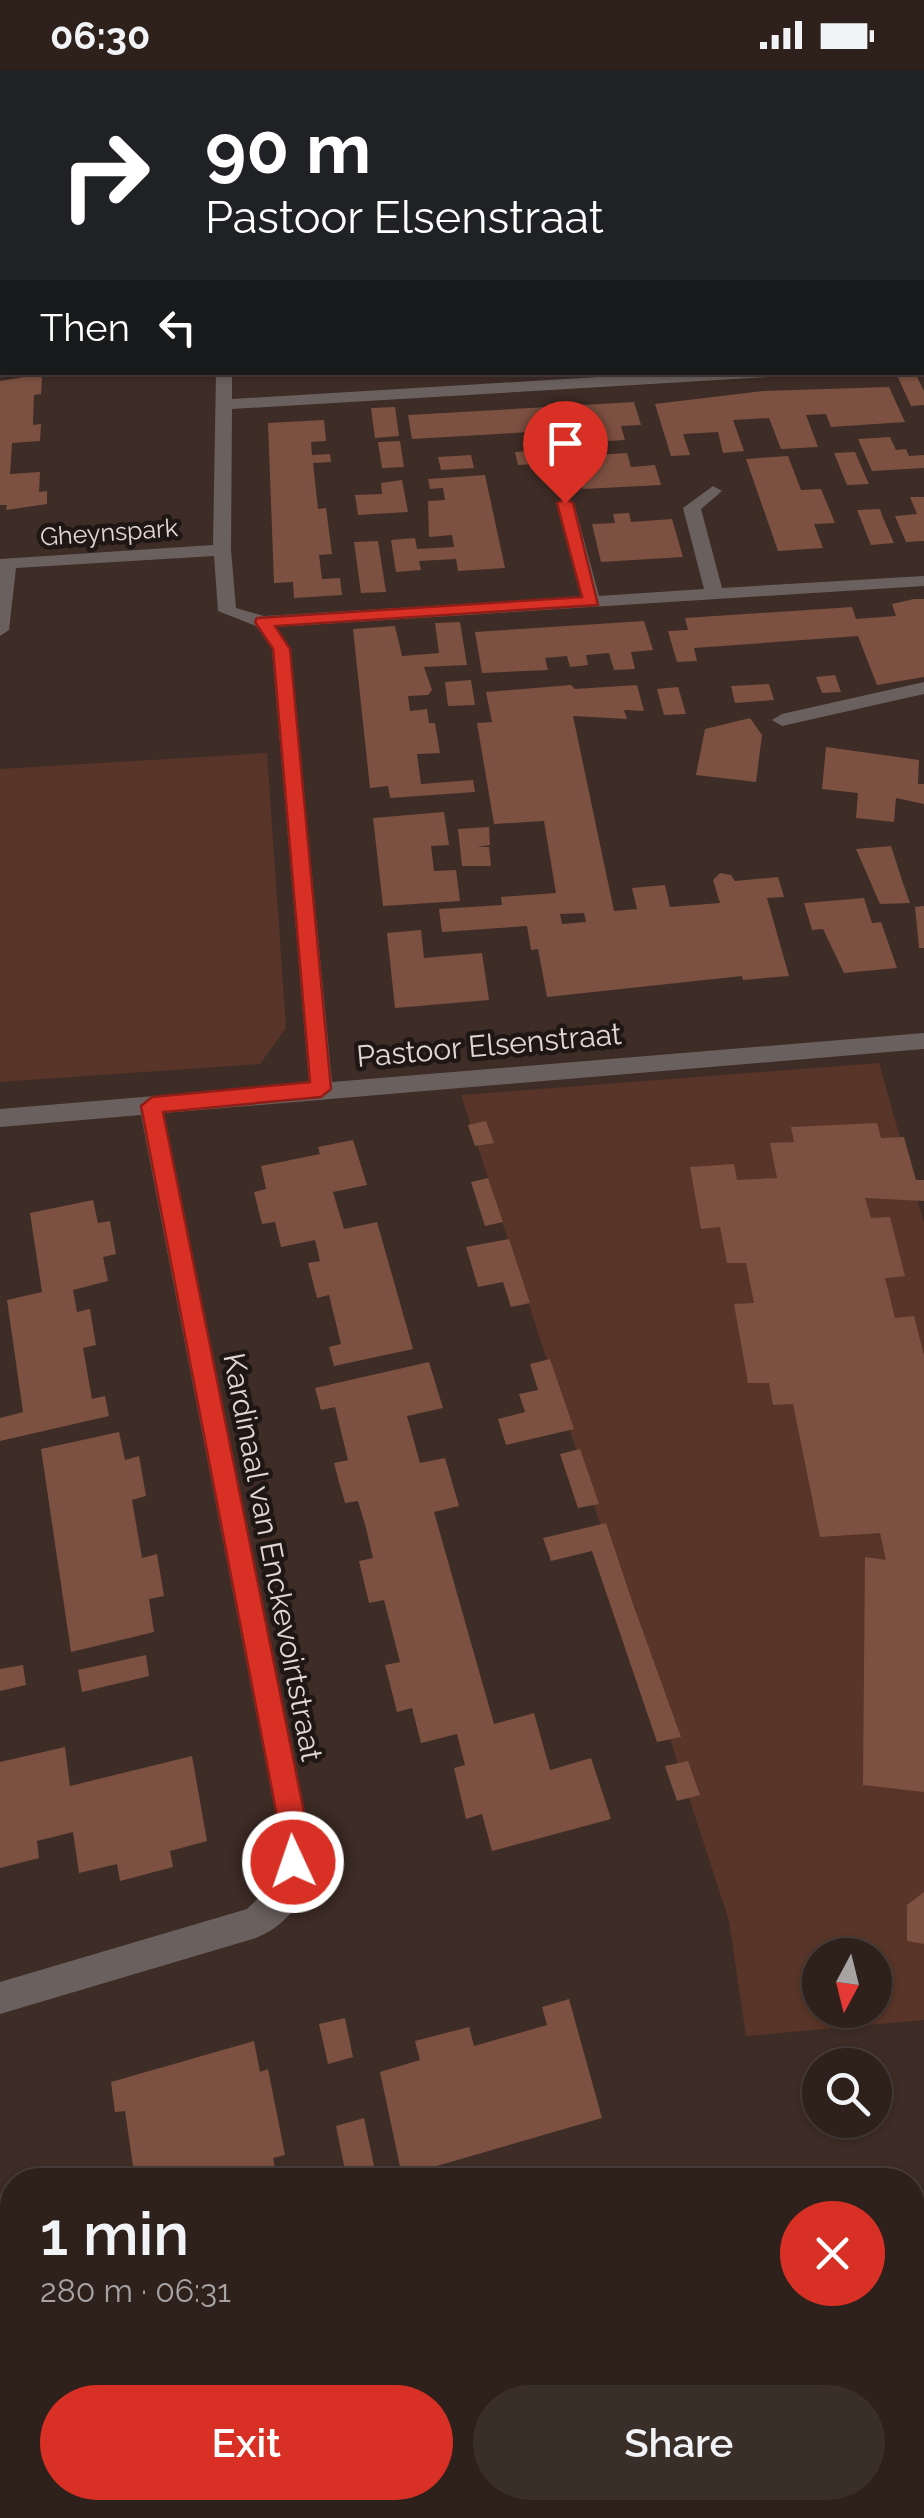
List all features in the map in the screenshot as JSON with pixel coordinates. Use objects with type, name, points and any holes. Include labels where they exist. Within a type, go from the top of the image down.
[{"type":"street","points":[[224,375],[222,550],[227,611],[263,622],[924,580]]},
{"type":"street","points":[[440,375],[444,392]]},
{"type":"street","points":[[221,405],[673,375]]},
{"type":"street","points":[[713,490],[692,508],[714,594]]},
{"type":"street","points":[[565,503],[592,602]]},
{"type":"street","name":"Gheynspark","points":[[3,564],[222,550]]},
{"type":"street","points":[[0,630],[3,564]]},
{"type":"street","points":[[263,622],[282,649],[321,1089]]},
{"type":"street","points":[[782,720],[924,688]]},
{"type":"street","name":"Pastoor Elsenstraat","points":[[0,1118],[924,1040]]},
{"type":"street","name":"Kardinaal van Enckevoirtstraat","points":[[0,1998],[256,1922],[290,1888],[295,1837],[152,1106]]},
{"type":"shaded area","points":[[267,753],[286,1028],[260,1064],[0,1082],[0,769]]},
{"type":"shaded area","points":[[879,1063],[924,1223],[924,2020],[892,2023],[892,1938],[802,1938],[802,2028],[835,2028],[746,2036],[729,1921],[461,1095]]},
{"type":"building","points":[[37,375],[42,378],[41,394],[34,395],[33,425],[41,424],[40,441],[12,443],[10,474],[40,472],[39,492],[47,491],[47,504],[6,510],[7,505],[0,505],[0,381]]},
{"type":"building","points":[[897,375],[916,375],[924,391],[924,405],[911,406]]},
{"type":"building","points":[[889,387],[905,422],[831,427],[826,414],[806,415],[818,447],[781,449],[769,418],[733,420],[744,451],[723,453],[718,432],[683,434],[690,455],[671,456],[655,404],[763,391]]},
{"type":"building","points":[[634,402],[641,425],[621,426],[625,440],[567,440],[565,430],[412,439],[408,415]]},
{"type":"building","points":[[395,407],[399,436],[375,438],[371,408]]},
{"type":"building","points":[[324,420],[326,441],[311,442],[312,455],[330,454],[331,462],[313,463],[318,509],[326,508],[332,554],[319,555],[322,579],[340,578],[342,595],[294,598],[293,582],[274,583],[268,423]]},
{"type":"building","points":[[890,437],[896,450],[906,449],[909,456],[924,455],[924,468],[872,471],[858,439]]},
{"type":"building","points":[[400,441],[404,467],[382,468],[378,442]]},
{"type":"building","points":[[547,450],[551,463],[518,465],[515,452]]},
{"type":"building","points":[[855,452],[869,484],[847,485],[834,453]]},
{"type":"building","points":[[627,453],[631,467],[655,465],[661,485],[583,489],[577,469],[583,469],[580,456]]},
{"type":"building","points":[[471,455],[474,468],[441,470],[438,457]]},
{"type":"building","points":[[788,456],[801,490],[821,489],[835,523],[814,524],[823,548],[778,551],[746,459]]},
{"type":"building","points":[[485,475],[505,568],[458,571],[456,559],[419,561],[421,570],[396,572],[391,540],[415,538],[417,549],[454,547],[452,535],[429,537],[428,501],[445,500],[443,488],[430,489],[428,479]]},
{"type":"building","points":[[402,480],[408,512],[358,515],[355,495],[382,494],[381,483]]},
{"type":"building","points":[[910,497],[924,497],[924,541],[906,542],[895,516],[917,514]]},
{"type":"building","points":[[880,509],[894,543],[871,545],[857,510]]},
{"type":"building","points":[[629,513],[631,522],[672,519],[683,557],[601,562],[592,524],[615,523],[613,514]]},
{"type":"building","points":[[378,541],[386,592],[361,593],[354,542]]},
{"type":"building","points":[[924,599],[924,677],[877,685],[858,636],[694,648],[697,661],[677,662],[668,631],[688,630],[685,618],[852,607],[856,619],[896,616],[892,604]]},
{"type":"building","points":[[644,621],[653,650],[631,652],[635,669],[614,670],[609,653],[586,655],[588,665],[570,667],[567,656],[545,658],[548,670],[482,673],[475,632]]},
{"type":"building","points":[[460,622],[467,665],[424,667],[432,690],[428,695],[408,696],[410,711],[427,709],[429,723],[435,723],[440,753],[417,754],[421,784],[473,780],[475,792],[390,798],[388,786],[370,788],[353,629],[395,626],[402,656],[439,653],[435,623]]},
{"type":"building","points":[[835,675],[841,692],[822,693],[816,677]]},
{"type":"building","points":[[471,680],[475,705],[448,706],[445,682]]},
{"type":"building","points":[[769,684],[774,700],[735,703],[731,686]]},
{"type":"building","points":[[571,685],[575,689],[637,685],[644,711],[624,710],[627,719],[573,716],[614,911],[637,909],[632,888],[665,885],[670,907],[720,903],[713,880],[720,873],[731,875],[735,881],[778,877],[784,897],[767,898],[789,976],[743,980],[742,976],[547,997],[538,949],[531,950],[527,926],[442,932],[439,909],[502,905],[501,897],[556,893],[544,821],[494,824],[477,723],[492,722],[486,692]],"holes":[[[584,913],[586,922],[562,924],[560,914]]]},
{"type":"building","points":[[678,687],[686,714],[664,715],[657,689]]},
{"type":"building","points":[[750,718],[762,735],[756,782],[696,775],[705,729]]},
{"type":"building","points":[[826,747],[919,760],[918,784],[924,784],[924,804],[896,798],[894,822],[856,818],[858,793],[822,789]]},
{"type":"building","points":[[444,812],[449,845],[431,846],[434,871],[456,870],[460,901],[383,906],[373,818]]},
{"type":"building","points":[[489,827],[490,845],[477,847],[489,847],[491,866],[462,866],[458,829]]},
{"type":"building","points":[[891,846],[910,903],[880,904],[856,849]]},
{"type":"building","points":[[864,898],[872,923],[881,922],[897,968],[844,973],[823,929],[812,930],[804,903]]},
{"type":"building","points":[[924,906],[924,948],[919,948],[915,907]]},
{"type":"building","points":[[421,930],[424,958],[482,953],[489,1000],[395,1008],[387,933]]},
{"type":"building","points":[[486,1121],[494,1143],[475,1146],[468,1125]]},
{"type":"building","points":[[877,1123],[881,1138],[904,1137],[916,1180],[924,1180],[924,1201],[865,1198],[871,1218],[890,1217],[905,1276],[885,1278],[895,1318],[914,1316],[924,1355],[924,1792],[863,1785],[865,1557],[886,1560],[880,1533],[820,1537],[793,1404],[773,1405],[769,1383],[748,1383],[734,1304],[754,1303],[746,1263],[727,1263],[720,1227],[701,1229],[690,1167],[734,1164],[737,1180],[777,1178],[770,1143],[794,1142],[791,1127]]},
{"type":"building","points":[[353,1140],[367,1185],[333,1192],[344,1229],[377,1222],[413,1349],[334,1366],[329,1347],[341,1344],[329,1295],[317,1298],[308,1263],[320,1261],[315,1240],[281,1247],[275,1222],[262,1224],[254,1192],[266,1189],[261,1166],[320,1154],[318,1147]]},
{"type":"building","points":[[488,1178],[503,1222],[485,1226],[471,1182]]},
{"type":"building","points":[[93,1200],[98,1223],[110,1221],[116,1254],[103,1257],[108,1281],[73,1290],[77,1312],[90,1309],[96,1345],[83,1348],[92,1399],[105,1396],[109,1416],[0,1441],[0,1418],[23,1412],[7,1300],[42,1292],[30,1213]]},
{"type":"building","points":[[509,1239],[530,1303],[511,1307],[503,1282],[478,1287],[466,1247]]},
{"type":"building","points":[[550,1359],[574,1429],[506,1445],[498,1419],[525,1412],[519,1394],[538,1390],[530,1364]]},
{"type":"building","points":[[429,1362],[443,1408],[407,1416],[420,1463],[445,1458],[459,1506],[434,1512],[494,1724],[534,1713],[550,1770],[591,1758],[611,1819],[492,1851],[482,1814],[466,1819],[454,1768],[465,1765],[457,1734],[421,1743],[412,1708],[397,1712],[385,1665],[400,1662],[384,1600],[369,1603],[359,1561],[373,1558],[358,1501],[345,1503],[334,1463],[348,1460],[335,1407],[321,1410],[315,1388]]},
{"type":"building","points":[[119,1432],[125,1460],[139,1456],[146,1496],[132,1500],[142,1558],[157,1554],[164,1596],[149,1599],[154,1632],[71,1652],[41,1449]]},
{"type":"building","points":[[580,1449],[599,1504],[578,1508],[560,1454]]},
{"type":"building","points":[[606,1523],[681,1737],[657,1742],[592,1551],[551,1561],[543,1538]]},
{"type":"building","points":[[146,1655],[149,1676],[82,1692],[78,1670]]},
{"type":"building","points":[[23,1665],[26,1685],[0,1691],[0,1669]]},
{"type":"building","points":[[65,1747],[70,1786],[192,1756],[207,1841],[170,1851],[173,1867],[120,1881],[117,1864],[79,1873],[73,1832],[37,1841],[39,1858],[0,1868],[0,1762]]},
{"type":"building","points":[[688,1761],[700,1795],[677,1801],[665,1766]]},
{"type":"building","points":[[924,1892],[924,1944],[907,1941],[907,1905]]},
{"type":"building","points":[[569,1999],[602,2118],[430,2168],[400,2168],[380,2072],[420,2060],[415,2041],[469,2027],[474,2046],[547,2025],[542,2007]]},
{"type":"building","points":[[345,2018],[353,2057],[328,2064],[319,2024]]},
{"type":"building","points":[[254,2041],[260,2072],[268,2069],[285,2155],[273,2158],[275,2168],[133,2168],[125,2111],[115,2112],[111,2082]]},
{"type":"building","points":[[364,2118],[374,2168],[345,2168],[336,2126]]},
{"type":"route","points":[[293,1862],[295,1837],[152,1106],[321,1089],[282,649],[263,622],[592,602],[565,503]]}]
